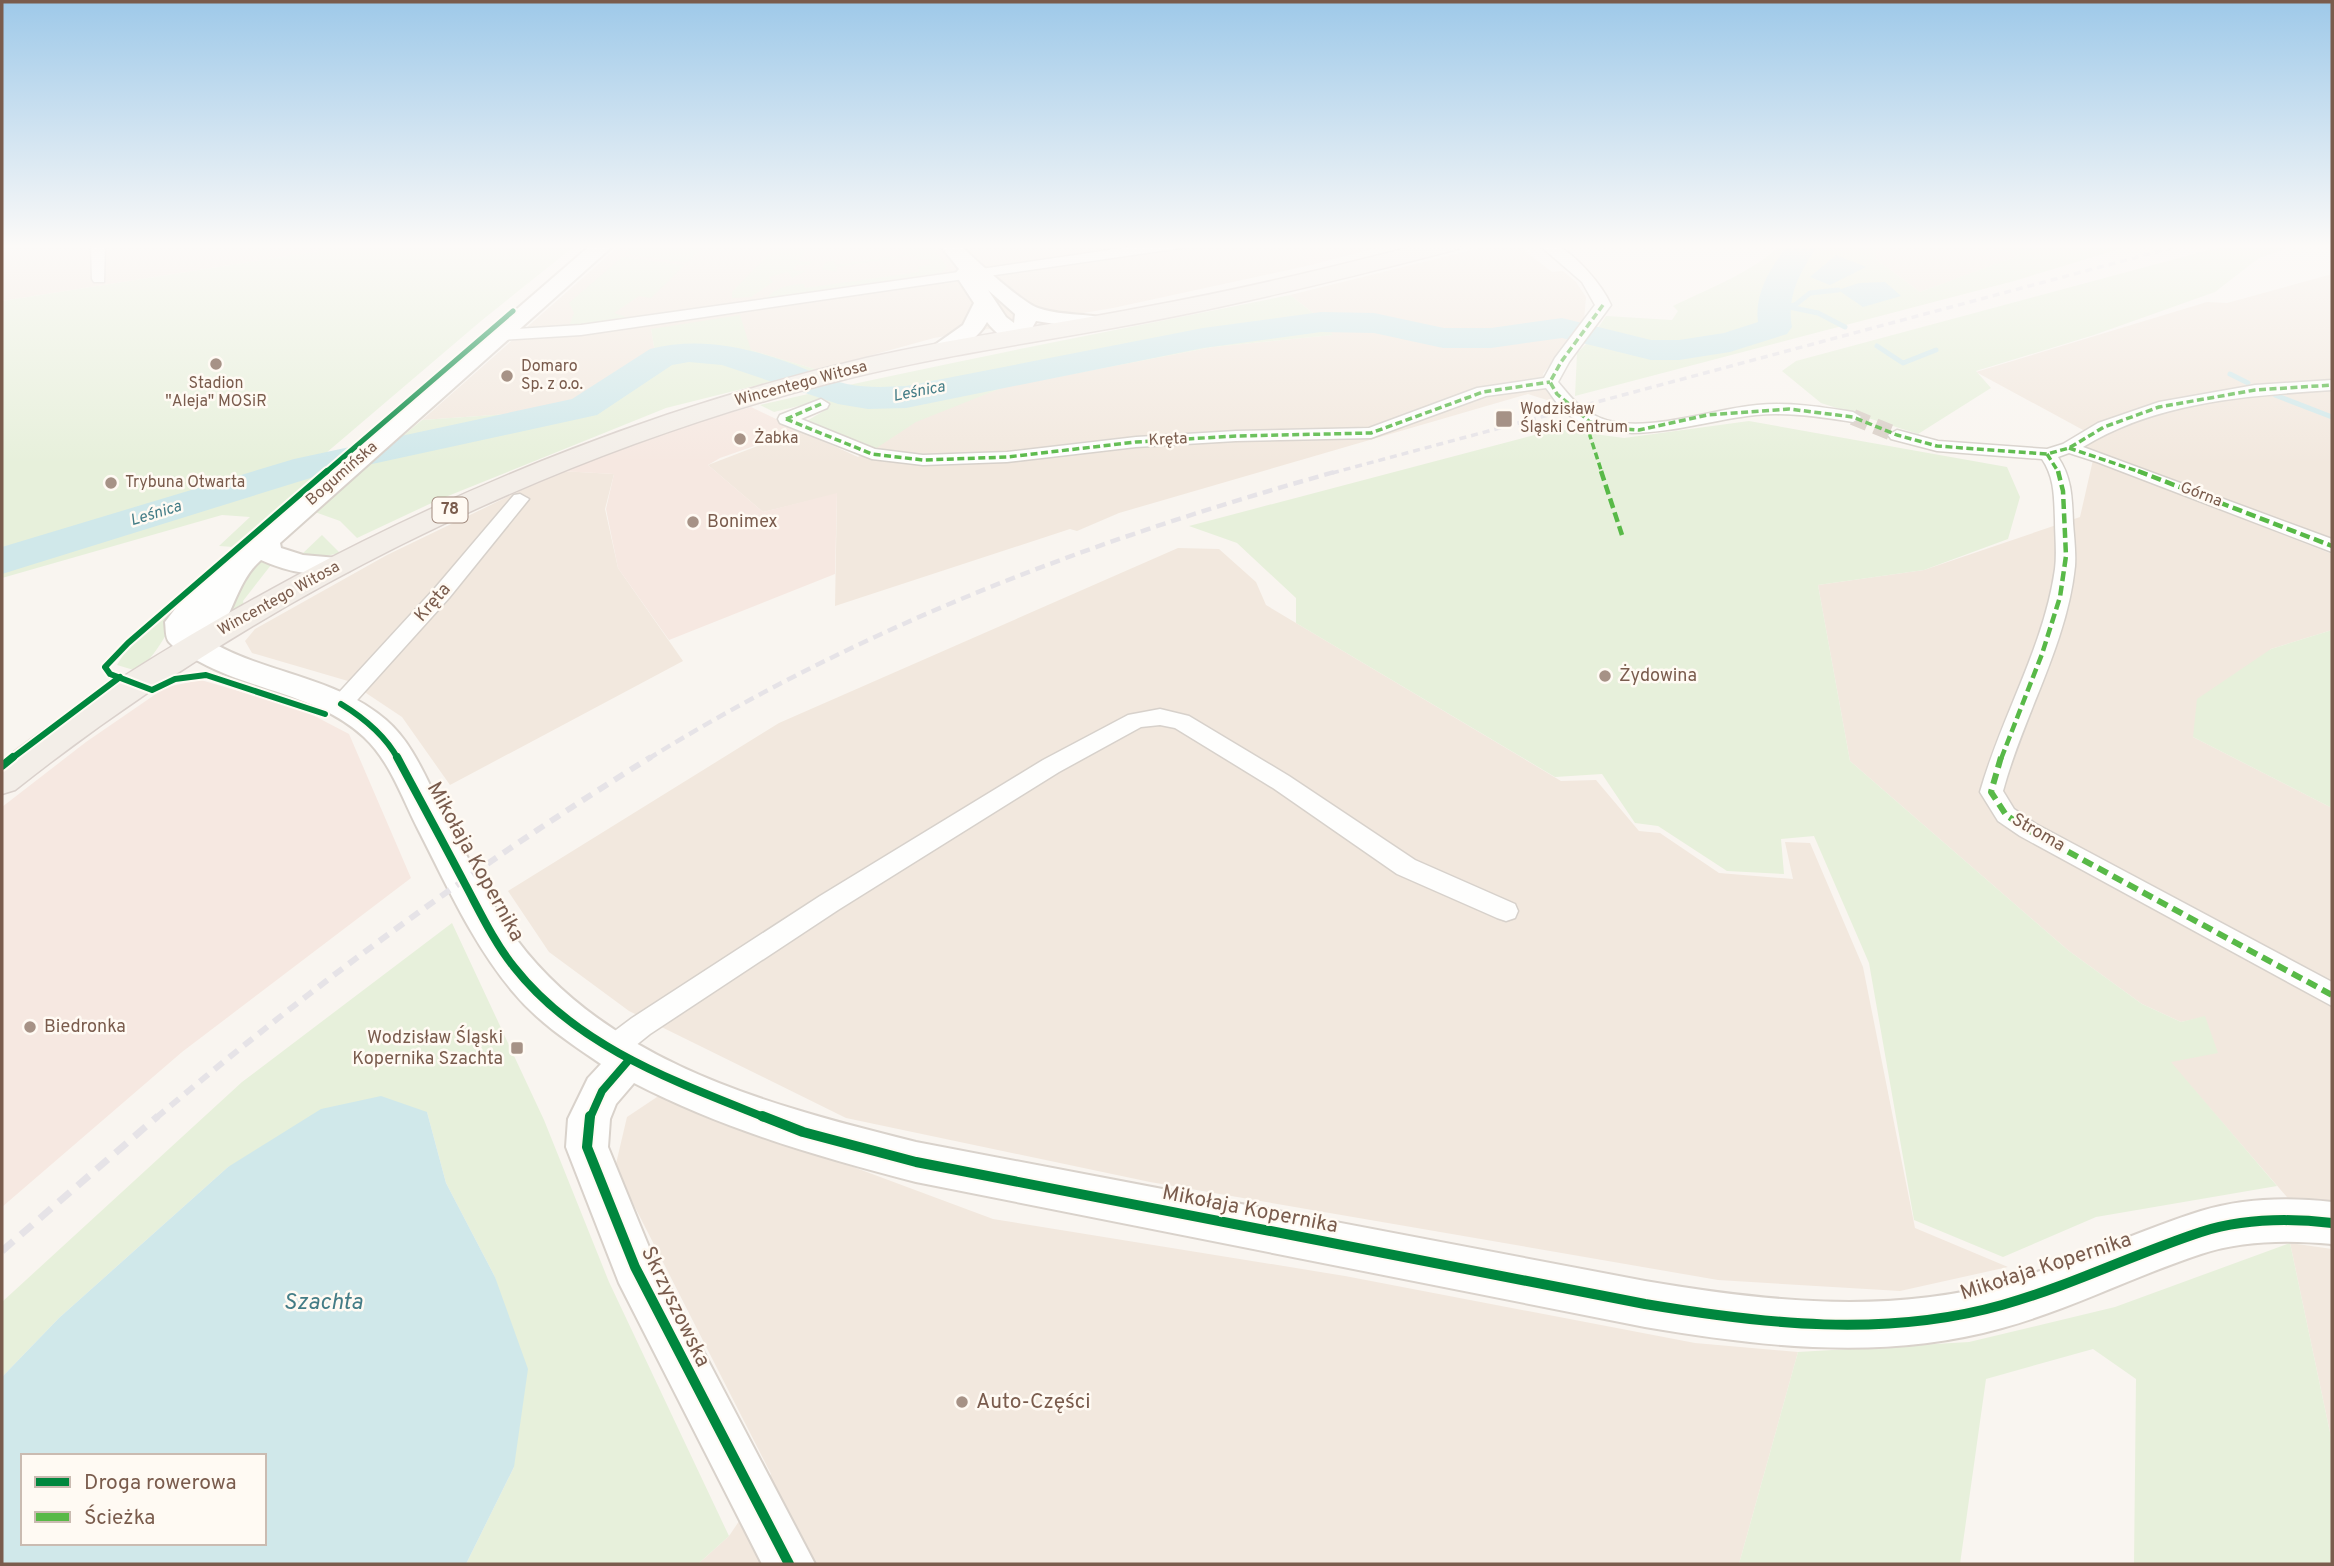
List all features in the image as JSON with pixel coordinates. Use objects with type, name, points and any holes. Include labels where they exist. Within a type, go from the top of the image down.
[{"type":"main road","name":"Wincentego Witosa","points":[[195,647],[340,565],[525,475],[659,425],[777,389],[941,349],[1123,317]]},
{"type":"main road","name":"Bogumińska","points":[[2,780],[134,683],[195,647]]},
{"type":"street","name":"Bogumińska","points":[[195,647],[210,626],[237,566],[522,317]]},
{"type":"street","points":[[502,335],[581,330],[674,317]]},
{"type":"street","points":[[941,349],[972,329],[978,317]]},
{"type":"street","points":[[994,317],[1017,337],[1025,317]]},
{"type":"street","points":[[1057,317],[1093,323]]},
{"type":"street","points":[[1596,317],[1556,368],[1550,382],[1557,394],[1590,422],[1612,428],[1639,430],[1707,415],[1789,409],[1853,417]]},
{"type":"street","name":"Kręta","points":[[821,404],[786,419],[872,454],[923,460],[1007,457],[1136,442],[1236,436],[1371,433],[1483,392],[1550,382]]},
{"type":"street","points":[[1897,435],[1937,446],[2058,451],[2104,427],[2159,407],[2255,390],[2332,386]]},
{"type":"street","name":"Górna","points":[[2058,451],[2103,458],[2332,546]]},
{"type":"street","name":"Stroma","points":[[2058,451],[2062,474],[2066,566],[2041,661],[1997,766],[1991,792],[2006,815],[2028,830],[2332,995]]},
{"type":"street","name":"Kręta","points":[[341,704],[442,593],[520,499]]},
{"type":"street","points":[[266,540],[268,553],[284,561],[298,565],[340,565]]},
{"type":"street","name":"Mikołaja Kopernika","points":[[195,647],[238,668],[341,704],[365,719],[393,749],[492,934],[514,967],[553,1008],[619,1055],[684,1087],[792,1128],[916,1162],[1700,1314],[1813,1324],[1910,1321],[1971,1313],[2229,1225],[2274,1220],[2332,1223]]},
{"type":"street","points":[[619,1055],[640,1026],[828,903],[1051,766],[1136,720],[1160,717],[1181,721],[1281,782],[1406,867],[1506,911]]},
{"type":"street","name":"Skrzyszowska","points":[[619,1055],[589,1119],[587,1147],[635,1267],[789,1564]]},
{"type":"shaded area","points":[[538,317],[1059,317],[934,338],[818,370],[750,350],[651,329],[655,352],[582,403],[508,414],[422,420]]},
{"type":"shaded area","points":[[1318,317],[1584,317],[1543,374],[1553,402],[1528,394],[1119,513],[1077,531],[1070,529],[835,606],[837,494],[763,512],[708,465],[799,430],[858,457],[916,420],[1004,387],[1213,347],[1332,335]]},
{"type":"shaded area","points":[[2157,317],[2332,317],[2332,541],[2125,461],[2086,449],[2083,430],[1976,372]]},
{"type":"shaded area","points":[[751,407],[799,430],[720,458],[708,465],[763,512],[837,493],[835,574],[669,640],[618,568],[606,509],[614,474],[561,471],[686,425]]},
{"type":"shaded area","points":[[2093,460],[2332,554],[2332,630],[2271,649],[2193,737],[2332,808],[2332,1249],[2170,1062],[2205,1017],[2181,1022],[2142,1004],[2069,951],[1850,761],[1818,585],[1924,570],[2080,517]]},
{"type":"shaded area","points":[[561,471],[614,474],[605,509],[618,568],[683,661],[450,785],[402,717],[348,681],[252,653],[245,641],[255,629],[387,555]]},
{"type":"shaded area","points":[[1178,548],[1219,549],[1256,582],[1266,605],[1561,781],[1596,780],[1639,831],[1660,833],[1719,873],[1793,879],[1785,842],[1810,843],[1863,967],[1915,1228],[2008,1267],[1900,1291],[1718,1280],[1150,1182],[846,1118],[629,1011],[549,952],[508,891],[779,723]]},
{"type":"shaded area","points":[[201,680],[303,710],[349,734],[411,878],[182,1052],[2,1207],[2,807],[86,742],[166,687]]},
{"type":"shaded area","points":[[660,1095],[993,1219],[1345,1276],[1695,1343],[1798,1352],[1739,1564],[698,1564],[729,1536],[771,1474],[615,1168],[627,1117]]},
{"type":"shaded area","points":[[2290,1243],[2332,1249],[2332,1442]]},
{"type":"green space","name":"Stadion \"Aleja\" MOSiR","points":[[2,317],[486,317],[319,459],[2,558]]},
{"type":"green space","points":[[572,317],[626,317],[621,321],[569,326]]},
{"type":"green space","points":[[741,317],[751,350],[818,370],[666,408],[438,500],[357,538],[340,521],[312,511],[422,420],[508,414],[582,403],[655,352],[651,329]]},
{"type":"green space","points":[[1181,317],[1318,317],[1333,335],[1213,347],[1004,387],[916,422],[875,449],[817,430],[805,422],[827,409],[819,401],[774,412],[760,405]]},
{"type":"green space","points":[[1605,317],[1672,320],[1674,317],[1876,317],[1575,396],[1577,353],[1590,340]]},
{"type":"green space","points":[[1959,317],[2144,317],[1976,371],[1991,388],[1918,434],[1821,403],[1782,371],[1796,361]]},
{"type":"green space","points":[[1749,421],[2007,467],[2020,497],[2008,539],[1924,570],[1818,585],[1850,761],[2069,951],[2142,1004],[2181,1022],[2205,1016],[2218,1053],[2171,1062],[2277,1186],[2096,1217],[2003,1257],[1914,1220],[1869,963],[1814,836],[1781,839],[1784,874],[1727,871],[1658,826],[1635,823],[1602,774],[1555,777],[1296,623],[1296,598],[1237,543],[1189,526],[1557,429],[1624,438]]},
{"type":"green space","points":[[339,456],[234,547],[219,546],[250,517],[222,515],[2,578],[2,559]]},
{"type":"green space","points":[[322,535],[340,553],[321,557],[300,556]]},
{"type":"green space","points":[[261,560],[271,565],[243,601],[244,605],[227,615],[232,588]]},
{"type":"green space","points":[[190,595],[146,663],[137,671],[117,665],[127,649]]},
{"type":"green space","points":[[2332,630],[2332,808],[2193,737],[2197,699],[2271,649]]},
{"type":"green space","points":[[452,923],[544,1120],[609,1282],[729,1536],[698,1564],[466,1564],[514,1467],[495,1277],[446,1183],[427,1112],[228,1167],[59,1318],[2,1377],[2,1302],[242,1082]]},
{"type":"green space","points":[[2290,1243],[2332,1442],[2332,1564],[2134,1564],[2136,1379],[2093,1349],[1986,1379],[1960,1564],[1739,1564],[1798,1352],[1969,1342],[2115,1307]]},
{"type":"water","name":"Szachta","points":[[381,1096],[427,1112],[446,1183],[495,1277],[528,1369],[514,1467],[466,1564],[2,1564],[2,1377],[59,1318],[228,1167],[321,1109]]},
{"type":"waterway","name":"Leśnica","points":[[2,561],[308,467],[584,407],[662,356],[689,352],[724,355],[777,370],[838,393],[868,398],[906,397],[1203,338],[1321,322],[1374,323],[1443,338],[1491,338],[1562,328],[1651,350],[1679,350],[1730,342],[1775,327],[1773,317]]},
{"type":"waterway","points":[[1826,317],[1845,327]]},
{"type":"waterway","points":[[1877,346],[1903,363],[1936,350]]},
{"type":"waterway","points":[[2230,374],[2248,383]]},
{"type":"waterway","points":[[2275,395],[2332,417]]},
{"type":"tunnel","points":[[1853,417],[1897,435]]},
{"type":"railway","points":[[1332,473],[1913,317]]},
{"type":"railway","points":[[648,759],[813,667],[982,590],[1157,526],[1338,471]]},
{"type":"railway","points":[[156,1118],[275,1021],[396,928],[522,840],[651,757]]},
{"type":"railway","points":[[2,1251],[158,1116]]},
{"type":"marked path","points":[[1595,317],[1567,352],[1550,382],[1557,394],[1590,422],[1612,428],[1639,430],[1707,415],[1789,409],[1853,417],[1897,435],[1937,446],[2047,454],[2069,448],[2104,427],[2159,407],[2255,390],[2332,385]]},
{"type":"marked path","points":[[786,419],[872,454],[923,460],[1007,457],[1136,442],[1236,436],[1371,433],[1483,392],[1550,382]]},
{"type":"marked path","points":[[786,419],[821,404]]},
{"type":"marked path","points":[[1590,422],[1590,436],[1622,535]]},
{"type":"marked path","points":[[2069,448],[2103,458],[2332,546]]},
{"type":"marked path","points":[[2047,454],[2061,478],[2065,568],[2052,626],[2009,736],[1991,792],[2006,815],[2028,830],[2332,995]]},
{"type":"cycle path","points":[[325,714],[206,675],[175,679],[152,690],[110,674],[105,667],[128,643],[506,317]]},
{"type":"cycle path","points":[[2,766],[120,677]]},
{"type":"cycle path","points":[[341,704],[365,719],[393,749],[492,934],[514,967],[553,1008],[583,1032],[655,1074],[803,1132],[916,1162],[1645,1304],[1726,1317],[1808,1324],[1890,1324],[1971,1313],[2059,1287],[2202,1232],[2267,1221],[2332,1223]]},
{"type":"cycle path","points":[[628,1061],[602,1091],[589,1119],[587,1147],[635,1267],[789,1564]]},
{"type":"place","name":"Stadion \"Aleja\" MOSiR","points":[[216,364]]},
{"type":"place","name":"Domaro Sp. z o.o.","points":[[507,376]]},
{"type":"place","name":"Wodzisław Śląski Centrum","points":[[1504,419]]},
{"type":"place","name":"Żabka","points":[[740,439]]},
{"type":"place","name":"Trybuna Otwarta","points":[[111,483]]},
{"type":"place","name":"Bonimex","points":[[693,522]]},
{"type":"place","name":"Żydowina","points":[[1605,676]]},
{"type":"place","name":"Biedronka","points":[[30,1027]]},
{"type":"place","name":"Wodzisław Śląski Kopernika Szachta","points":[[517,1048]]},
{"type":"place","name":"Auto-Części","points":[[962,1402]]}]
